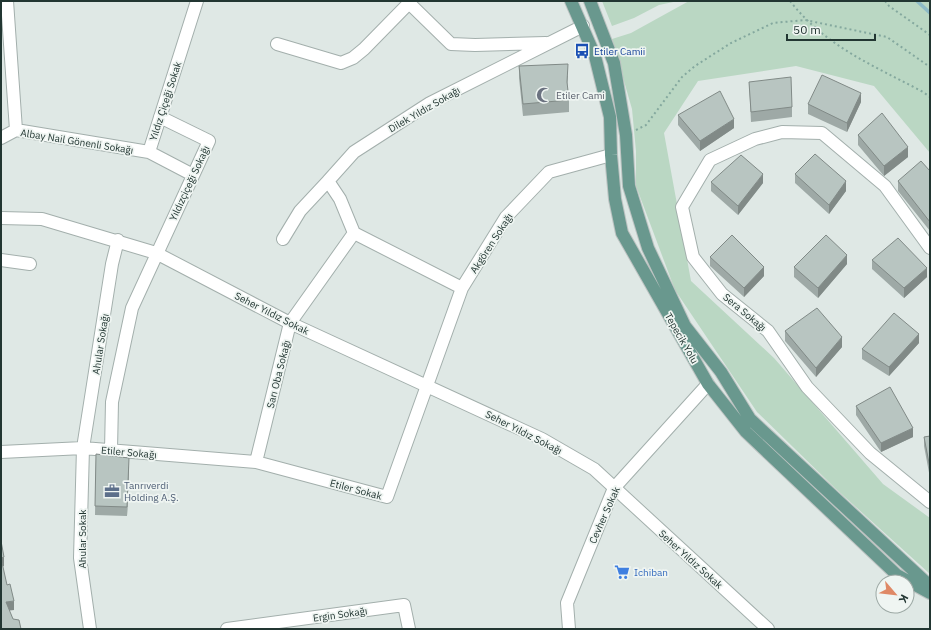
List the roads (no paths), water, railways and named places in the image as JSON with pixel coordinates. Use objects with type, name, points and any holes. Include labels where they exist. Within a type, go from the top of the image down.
[{"type":"main road","name":"Tepecik Yolu","points":[[571,1],[595,56],[610,117],[611,155],[615,199],[622,233],[708,384],[746,432],[897,575],[930,593]]},
{"type":"main road","name":"Tepecik Yolu","points":[[590,1],[614,64],[626,135],[629,186],[648,248],[685,326],[720,372],[750,419],[930,586]]},
{"type":"main road","points":[[583,26],[597,19]]},
{"type":"main road","points":[[611,155],[627,152]]},
{"type":"main road","points":[[708,384],[720,372]]},
{"type":"street","name":"Albay Nail Gönenli Sokağı","points":[[7,1],[5,48],[16,130],[149,152]]},
{"type":"street","name":"Yıldız Çiçeği Sokak","points":[[193,175],[149,152],[197,1]]},
{"type":"street","points":[[277,44],[341,63],[353,58],[364,49],[411,2],[451,44],[475,45],[549,43]]},
{"type":"street","name":"Dilek Yıldız Sokağı","points":[[283,239],[300,210],[354,152],[430,103],[583,26]]},
{"type":"street","name":"Yıldızçiçeği Sokağı","points":[[156,253],[209,141],[160,117]]},
{"type":"street","points":[[1,138],[16,130]]},
{"type":"street","name":"Sera Sokağı","points":[[930,248],[885,186],[822,133],[782,132],[756,139],[710,160],[682,207],[693,257],[722,294],[768,331],[807,387],[870,453],[930,502]]},
{"type":"street","name":"Akgören Sokağı","points":[[427,385],[462,288],[506,217],[549,172],[611,155]]},
{"type":"street","points":[[328,181],[340,199],[354,233],[462,288]]},
{"type":"street","points":[[1,218],[42,219],[118,240]]},
{"type":"street","name":"Sarı Oba Sokağı","points":[[256,462],[290,324],[354,233]]},
{"type":"street","name":"Seher Yıldız Sokak","points":[[118,240],[156,253],[290,324],[362,358],[427,385]]},
{"type":"street","name":"Ahular Sokağı","points":[[83,448],[112,264],[118,240]]},
{"type":"street","points":[[111,450],[112,402],[132,308],[156,253]]},
{"type":"street","points":[[1,260],[30,264]]},
{"type":"street","name":"Cevher Sokak","points":[[569,629],[567,603],[614,488],[708,384]]},
{"type":"street","name":"Etiler Sokak","points":[[256,462],[387,497],[427,385]]},
{"type":"street","name":"Seher Yıldız Sokağı","points":[[427,385],[542,439],[594,469],[614,488]]},
{"type":"street","name":"Etiler Sokağı","points":[[1,452],[83,448],[256,462]]},
{"type":"street","name":"Ahular Sokak","points":[[83,448],[80,558],[90,629]]},
{"type":"street","name":"Seher Yıldız Sokak","points":[[614,488],[768,629]]},
{"type":"street","name":"Ergin Sokağı","points":[[227,629],[404,605],[409,629]]},
{"type":"waterway","points":[[917,1],[930,13]]},
{"type":"place","name":"Etiler Camii","points":[[582,51]]},
{"type":"place","name":"Etiler Cami","points":[[544,95]]},
{"type":"place","name":"Tanrıverdi Holding A.Ş.","points":[[112,491]]},
{"type":"place","name":"Ichiban","points":[[622,572]]}]
